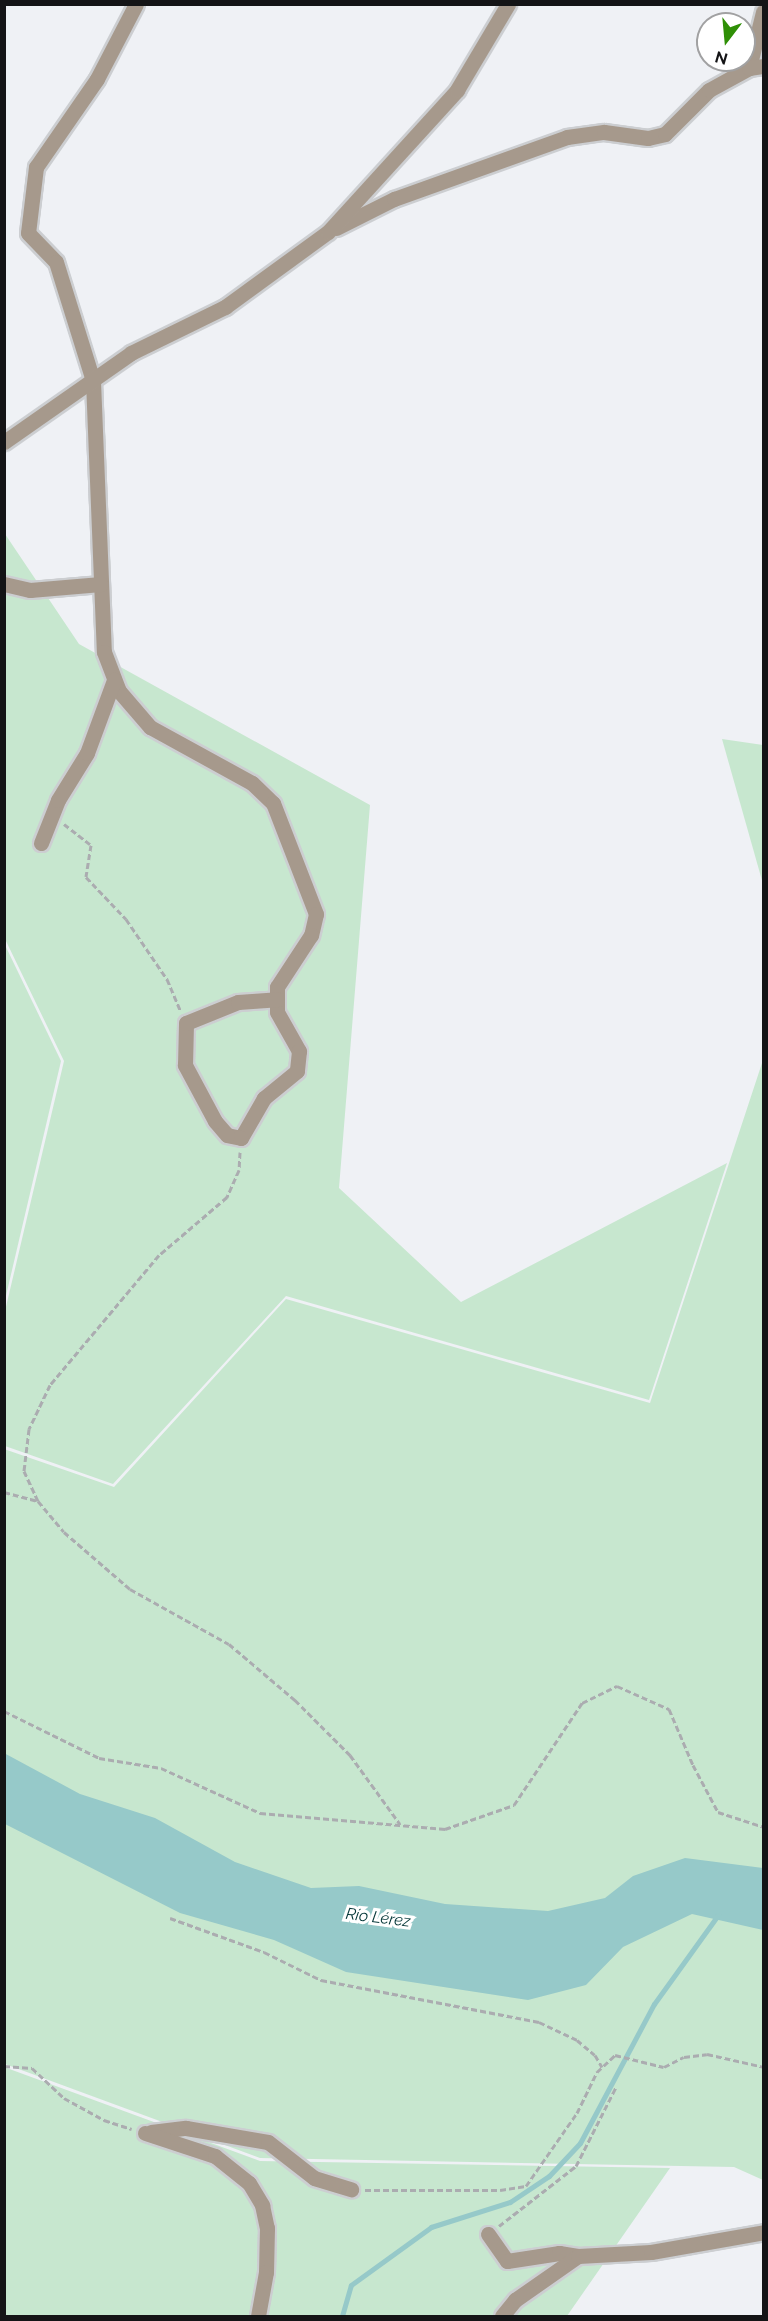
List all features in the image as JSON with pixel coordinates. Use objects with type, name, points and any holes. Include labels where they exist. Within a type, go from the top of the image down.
[{"type":"street","points":[[136,4],[97,79],[36,167],[28,233],[56,261],[93,381],[104,652],[114,680],[119,691],[150,727],[252,783],[273,803],[316,914],[311,935],[277,987],[277,999],[277,1012],[298,1051],[297,1071],[264,1098],[241,1138],[227,1135],[215,1121],[185,1065],[186,1023],[238,1002],[277,999]]},
{"type":"street","points":[[328,232],[457,90],[508,4]]},
{"type":"street","points":[[756,67],[764,12]]},
{"type":"street","points":[[4,442],[131,353],[225,307],[328,232],[394,199],[567,137],[604,132],[648,138],[665,134],[709,90],[746,72]]},
{"type":"street","points":[[4,584],[30,590],[101,584]]},
{"type":"street","points":[[41,843],[52,815],[87,753],[114,680]]},
{"type":"street","points":[[145,2133],[186,2128],[268,2142],[314,2178],[351,2189]]},
{"type":"street","points":[[145,2133],[214,2156],[253,2190],[267,2228],[258,2316]]},
{"type":"street","points":[[488,2234],[507,2261],[558,2253],[578,2256],[651,2252],[764,2232]]},
{"type":"street","points":[[502,2316],[515,2300],[578,2256]]},
{"type":"path","points":[[52,815],[91,845],[86,877],[126,919],[150,954],[167,980],[186,1023]]},
{"type":"path","points":[[241,1138],[239,1170],[227,1197],[159,1255],[50,1385],[29,1429],[24,1471],[38,1501],[64,1532],[130,1589],[229,1644],[295,1700],[350,1755],[400,1824]]},
{"type":"path","points":[[4,1492],[38,1501]]},
{"type":"path","points":[[4,1711],[99,1758],[161,1768],[260,1813],[445,1829],[514,1805],[582,1703],[617,1686],[669,1709],[693,1766],[718,1812],[764,1827]]},
{"type":"path","points":[[170,1918],[264,1952],[321,1980],[539,2022],[577,2040],[595,2055],[603,2067]]},
{"type":"path","points":[[351,2189],[500,2190],[526,2186],[577,2113],[603,2067],[615,2055],[635,2062],[664,2067],[684,2057],[707,2054],[764,2067]]},
{"type":"path","points":[[4,2066],[32,2068],[64,2098],[104,2120],[145,2133]]},
{"type":"path","points":[[488,2234],[576,2166],[615,2087]]},
{"type":"green space","points":[[5,534],[79,644],[370,805],[339,1188],[461,1302],[727,1163],[649,1400],[286,1296],[113,1484],[5,1446],[5,1311],[64,1061],[5,939]]},
{"type":"green space","points":[[722,739],[763,745],[763,884]]},
{"type":"green space","points":[[5,945],[61,1061],[5,1300]]},
{"type":"green space","points":[[763,1060],[763,2180],[734,2167],[260,2158],[5,2064],[4,1449],[114,1487],[286,1299],[650,1403]]},
{"type":"green space","points":[[4,2067],[260,2161],[670,2168],[567,2316],[5,2316]]},
{"type":"water","name":"Río Lérez","points":[[4,1753],[80,1794],[155,1818],[235,1862],[311,1888],[359,1886],[445,1904],[548,1911],[605,1898],[633,1876],[685,1858],[763,1868],[763,1930],[692,1914],[623,1947],[586,1985],[528,2000],[346,1972],[274,1940],[180,1913],[5,1824]]},
{"type":"waterway","points":[[342,2316],[351,2285],[431,2227],[510,2202],[549,2176],[580,2143],[654,2004],[718,1915]]}]
